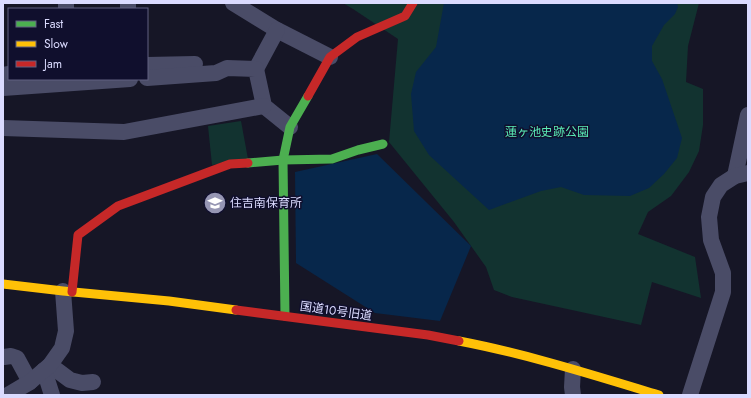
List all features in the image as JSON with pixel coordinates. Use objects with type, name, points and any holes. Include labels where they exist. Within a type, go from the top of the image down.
[{"type":"street","points":[[233,3],[277,30],[330,57]]},
{"type":"street","points":[[284,316],[282,160],[290,127],[330,57],[357,37],[405,16],[413,3]]},
{"type":"street","points":[[277,30],[256,69],[264,106],[290,127]]},
{"type":"street","points":[[148,65],[220,63],[228,68]]},
{"type":"street","points":[[148,78],[216,73],[228,68],[256,69]]},
{"type":"street","points":[[3,88],[116,80]]},
{"type":"street","points":[[3,128],[124,132],[264,106]]},
{"type":"street","points":[[690,395],[723,292],[723,273],[711,240],[709,217],[713,197],[721,185],[742,175],[748,115]]},
{"type":"street","points":[[8,395],[30,382],[47,367],[62,348],[66,331],[68,292],[78,235],[118,206],[230,164],[282,160],[332,159],[382,144]]},
{"type":"street","name":"国道10号旧道","points":[[3,284],[68,292],[169,301],[436,337],[481,345],[573,369],[659,395]]},
{"type":"street","points":[[4,357],[11,356],[17,358],[30,382]]},
{"type":"street","points":[[47,367],[70,380],[82,384],[93,382]]},
{"type":"street","points":[[47,367],[52,395]]},
{"type":"street","points":[[573,369],[573,395]]},
{"type":"green space","name":"蓮ヶ池史跡公園","points":[[343,3],[699,3],[688,46],[686,82],[703,89],[703,125],[699,151],[689,172],[671,196],[648,212],[638,234],[695,257],[701,298],[652,282],[641,325],[512,297],[494,290],[486,267],[454,222],[389,142],[398,39]]},
{"type":"green space","points":[[241,121],[248,159],[212,165],[208,126]]},
{"type":"water","points":[[444,3],[677,3],[678,7],[675,14],[664,25],[652,46],[652,61],[662,79],[682,138],[677,158],[664,174],[649,188],[630,196],[584,195],[561,187],[541,191],[489,210],[429,155],[414,131],[411,94],[416,72],[436,47]]},
{"type":"water","points":[[377,154],[471,246],[440,321],[375,313],[296,263],[295,172]]},
{"type":"traffic: fast","points":[[285,316],[283,160],[290,127],[308,96]]},
{"type":"traffic: fast","points":[[248,163],[283,160],[332,159],[358,150],[383,144]]},
{"type":"traffic: slow","points":[[3,284],[169,301],[236,310]]},
{"type":"traffic: slow","points":[[459,341],[535,359],[659,395]]},
{"type":"traffic: jam","points":[[308,96],[330,57],[357,37],[405,16],[413,3]]},
{"type":"traffic: jam","points":[[72,292],[78,235],[118,206],[230,164],[248,163]]},
{"type":"traffic: jam","points":[[236,310],[428,335],[459,341]]},
{"type":"place","name":"住吉南保育所","points":[[215,203]]}]
